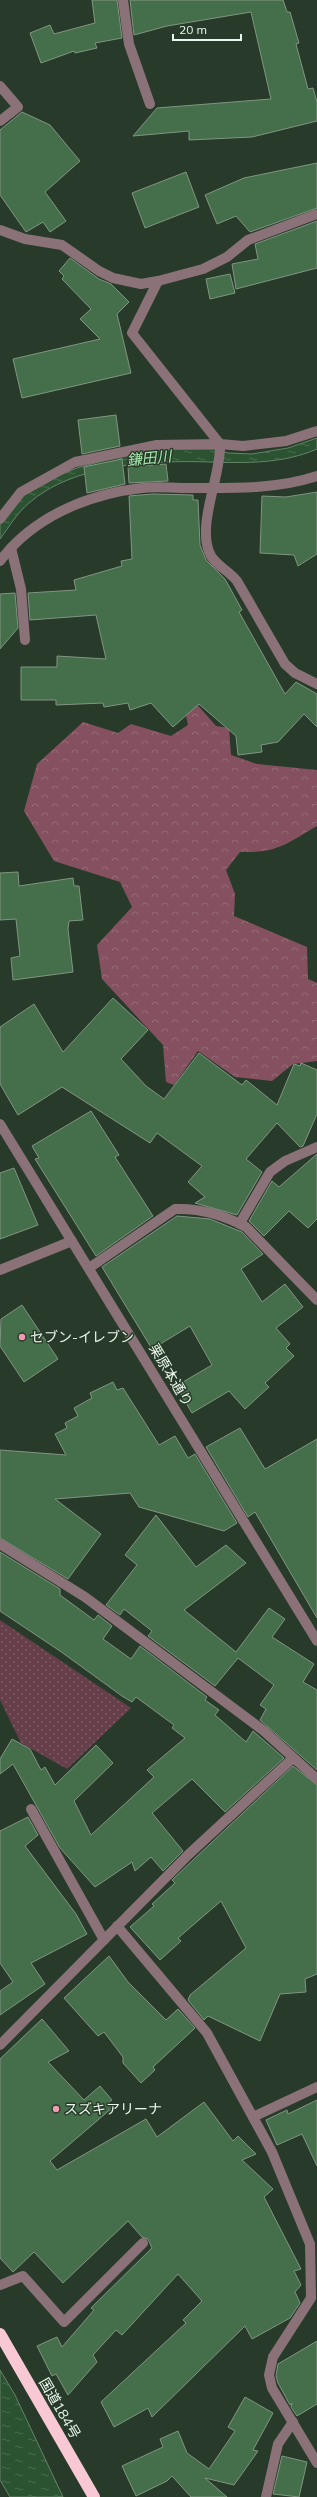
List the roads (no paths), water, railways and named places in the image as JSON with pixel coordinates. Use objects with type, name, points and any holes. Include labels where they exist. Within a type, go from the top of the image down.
[{"type":"highway","name":"国道184号","points":[[0,2334],[94,2497]]},
{"type":"street","points":[[123,0],[129,44],[150,104]]},
{"type":"street","points":[[0,86],[18,107],[0,121]]},
{"type":"street","points":[[0,230],[25,239],[62,245],[113,278],[140,284],[158,281],[203,269],[228,258],[248,240],[317,214]]},
{"type":"street","points":[[158,281],[132,333],[220,446],[212,488],[207,532],[210,554],[220,567],[230,572],[237,581],[285,664],[295,673],[317,684]]},
{"type":"street","points":[[0,519],[21,492],[75,462],[157,445],[243,446],[286,441],[317,431]]},
{"type":"street","points":[[0,561],[34,526],[60,512],[95,498],[143,488],[270,487],[317,476]]},
{"type":"street","points":[[11,548],[21,589],[25,640]]},
{"type":"street","name":"栗原本通り","points":[[0,1124],[317,1641]]},
{"type":"street","points":[[240,1223],[270,1172],[286,1161],[317,1147]]},
{"type":"street","points":[[89,1268],[175,1209],[191,1208],[209,1212],[240,1223],[256,1236],[317,1300]]},
{"type":"street","points":[[0,1270],[72,1241]]},
{"type":"street","points":[[0,1544],[85,1597],[264,1731],[317,1779]]},
{"type":"street","points":[[0,2044],[188,1855],[293,1758]]},
{"type":"street","points":[[31,1808],[104,1940]]},
{"type":"street","points":[[117,1926],[207,2033],[272,2152],[310,2244],[312,2298],[273,2358],[269,2375],[272,2388],[317,2464]]},
{"type":"street","points":[[253,2117],[317,2087]]},
{"type":"street","points":[[0,2285],[23,2276],[64,2322],[143,2243]]},
{"type":"street","points":[[266,2497],[278,2444],[292,2422]]},
{"type":"water","name":"鎌田川","points":[[317,438],[317,449],[291,458],[264,462],[163,462],[114,467],[91,472],[68,480],[47,490],[29,503],[0,539],[0,517],[12,503],[43,482],[77,468],[146,449],[214,449],[228,453],[252,454],[288,448]]},
{"type":"water","points":[[0,2370],[15,2395],[63,2497],[10,2497],[0,2480]]},
{"type":"place","name":"セブン-イレブン","points":[[22,1337]]},
{"type":"place","name":"スズキアリーナ","points":[[56,2109]]}]
